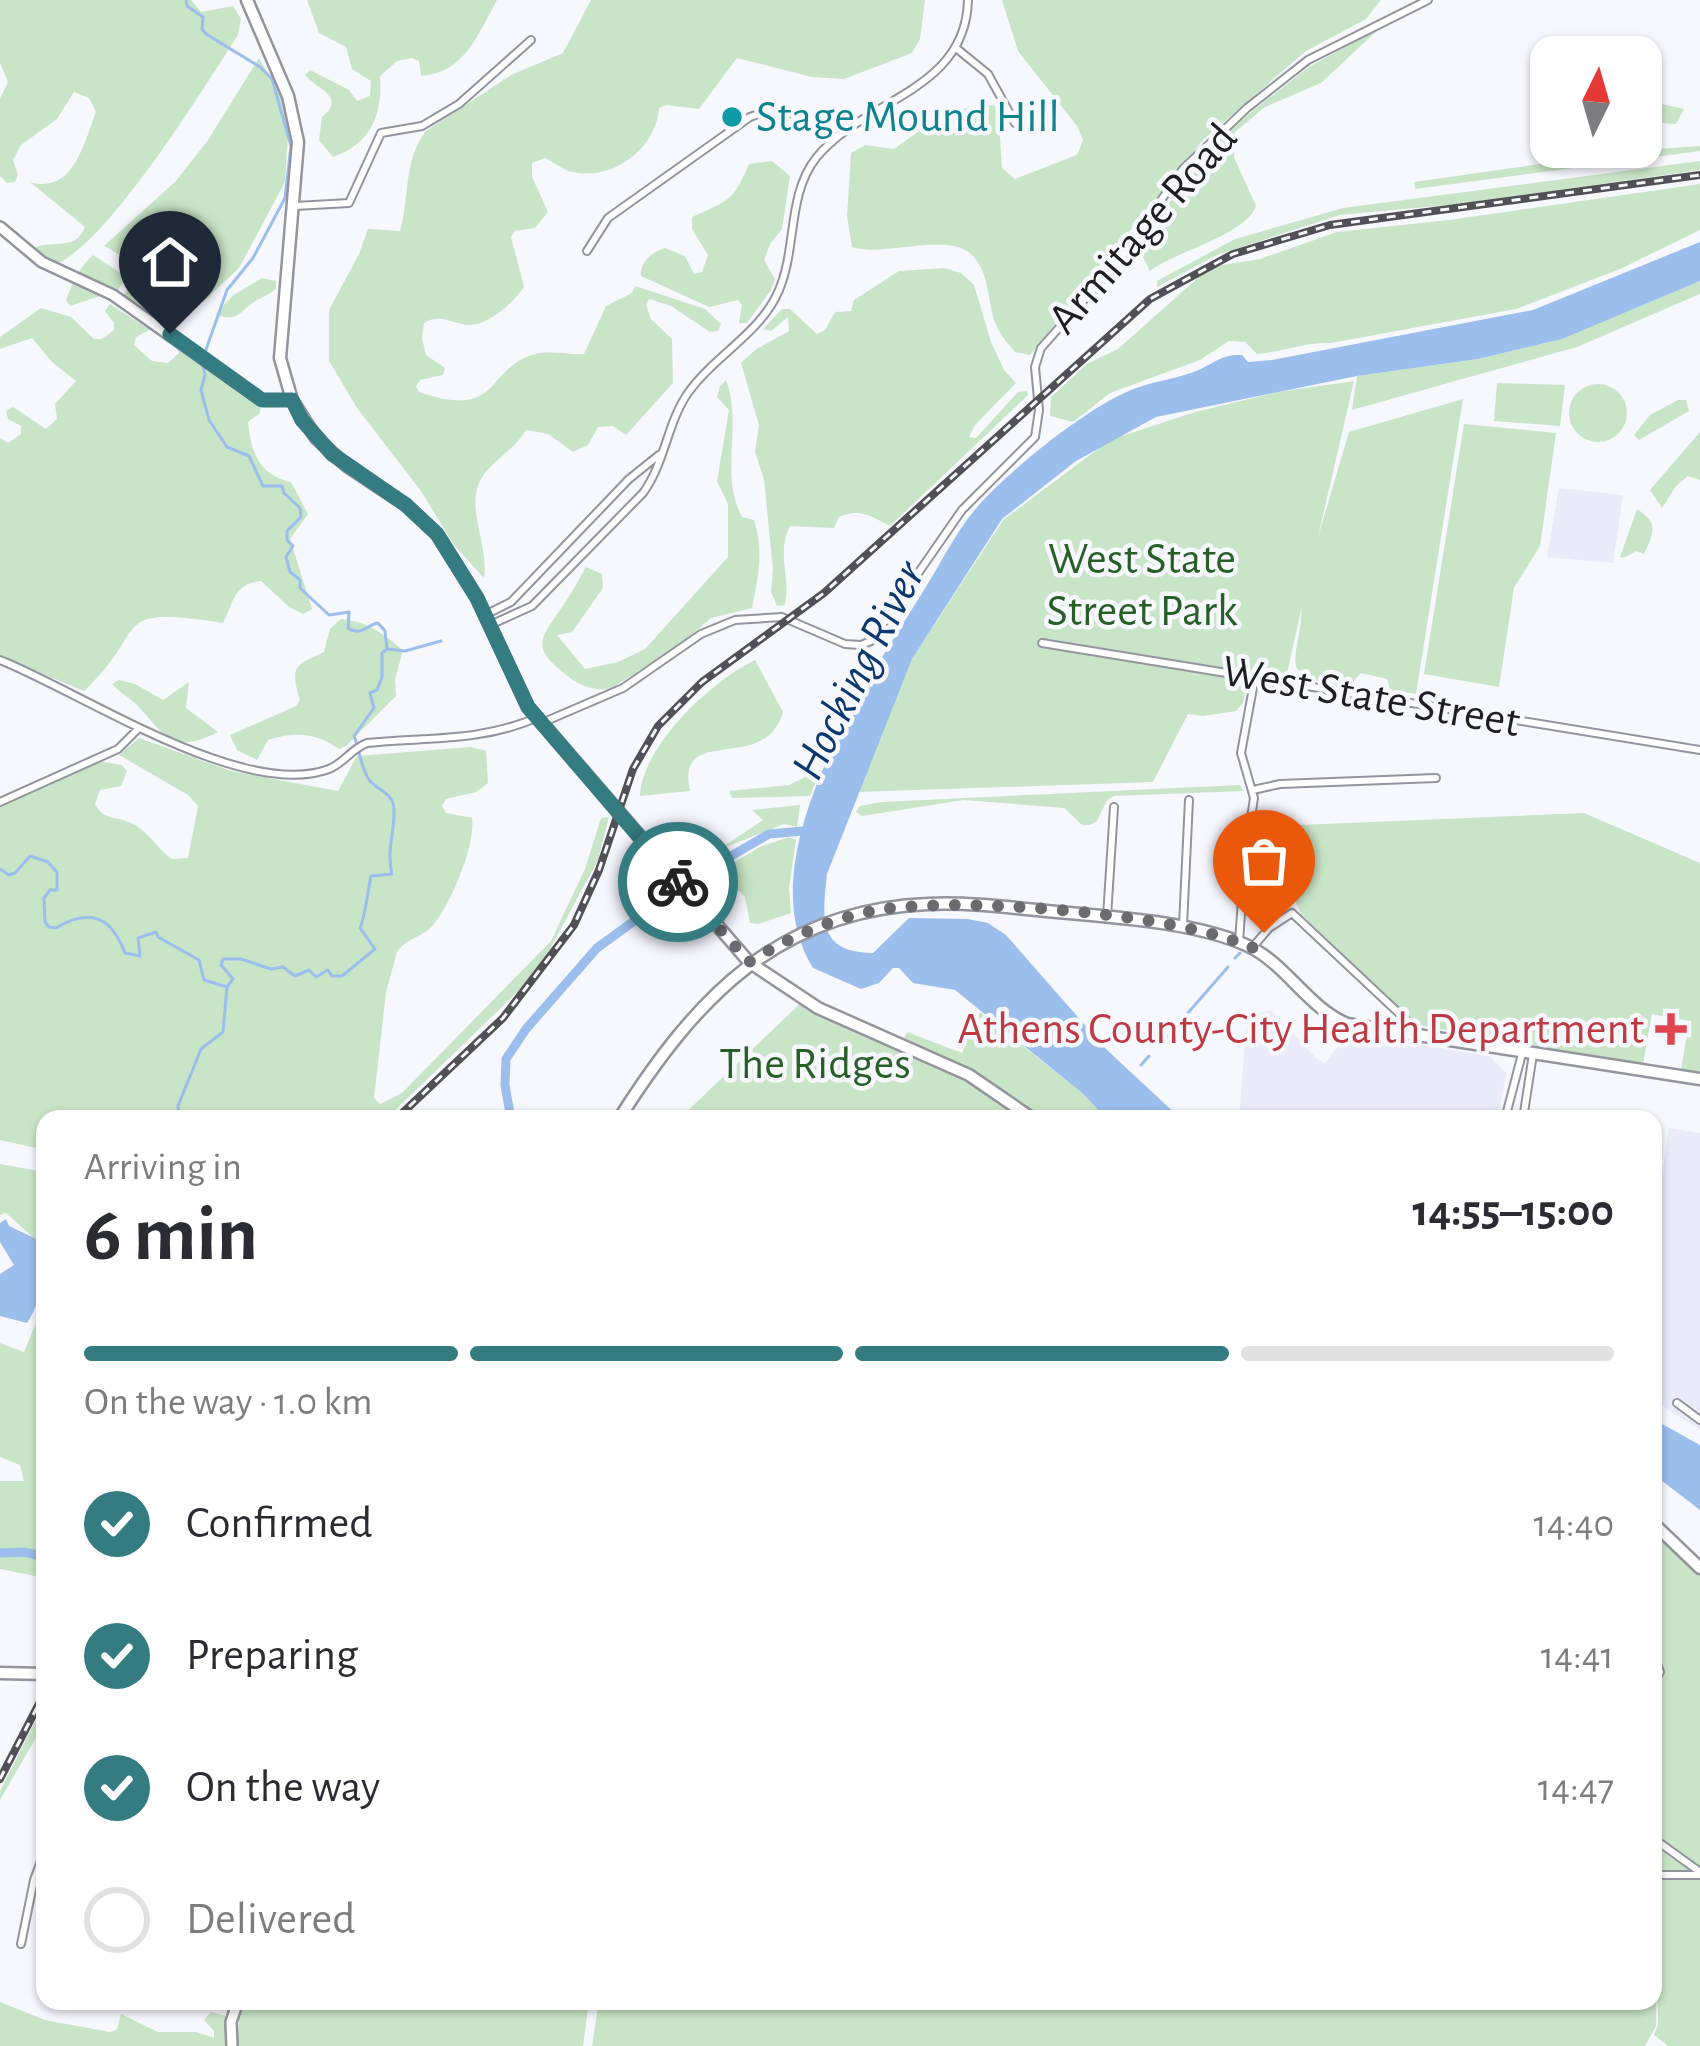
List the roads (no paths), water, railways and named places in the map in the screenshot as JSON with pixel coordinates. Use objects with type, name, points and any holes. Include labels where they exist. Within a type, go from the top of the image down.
[{"type":"main road","points":[[247,0],[296,121],[295,206],[280,333],[284,378],[302,420],[332,454],[429,525],[488,620],[514,682],[538,721],[749,962],[818,1008],[969,1075],[1020,1110]]},
{"type":"main road","points":[[626,1110],[696,1011],[749,962],[779,944],[841,919],[941,904],[1107,917],[1183,929],[1246,945],[1343,1023],[1700,1079]]},
{"type":"main road","points":[[1662,1532],[1700,1568]]},
{"type":"main road","points":[[0,1673],[36,1674]]},
{"type":"street","points":[[488,620],[532,606],[634,504],[653,478],[691,390],[776,298],[788,264],[804,178],[832,142],[934,74],[956,48],[968,0]]},
{"type":"street","name":"Armitage Road","points":[[0,660],[138,729],[218,760],[278,772],[328,769],[357,746],[458,739],[538,721],[623,688],[712,628],[735,620],[779,616],[845,644],[862,645],[871,640],[962,510],[1035,437],[1039,410],[1034,367],[1041,348],[1117,262],[1181,171],[1247,108],[1309,60],[1428,0]]},
{"type":"street","points":[[295,206],[349,203],[381,133],[422,126],[458,104],[531,40]]},
{"type":"street","points":[[956,48],[988,74],[1015,123]]},
{"type":"street","points":[[587,250],[608,218],[750,117],[769,111],[795,113],[815,124],[832,142]]},
{"type":"street","points":[[0,227],[42,262],[113,295],[262,400],[292,400]]},
{"type":"street","points":[[488,620],[665,447]]},
{"type":"street","name":"West State Street","points":[[1042,643],[1700,750]]},
{"type":"street","points":[[1246,945],[1253,790],[1241,753],[1255,677]]},
{"type":"street","points":[[0,802],[118,748],[138,729]]},
{"type":"street","points":[[1253,790],[1280,784],[1436,778]]},
{"type":"street","points":[[1183,929],[1189,800]]},
{"type":"street","points":[[1107,917],[1114,807]]},
{"type":"street","points":[[1246,945],[1292,913],[1421,1036]]},
{"type":"street","points":[[1508,1110],[1528,1053]]},
{"type":"street","points":[[1524,1110],[1528,1053]]},
{"type":"street","points":[[1516,1088],[1528,1090]]},
{"type":"street","points":[[1677,1403],[1700,1420]]},
{"type":"street","points":[[1662,1845],[1700,1873]]},
{"type":"street","points":[[1662,1875],[1700,1873]]},
{"type":"street","points":[[21,1944],[36,1875]]},
{"type":"street","points":[[232,2046],[235,2010]]},
{"type":"water","points":[[1700,242],[1700,281],[1562,339],[1478,359],[1357,376],[1156,417],[1076,461],[1002,519],[912,659],[827,874],[825,919],[833,940],[842,947],[873,953],[909,918],[988,923],[1006,935],[1106,1049],[1171,1110],[1098,1110],[955,990],[913,983],[899,968],[861,989],[813,968],[796,925],[793,878],[802,828],[820,777],[869,679],[962,527],[992,491],[1071,425],[1113,399],[1225,357],[1272,360],[1533,310]]},
{"type":"water","points":[[6,1219],[9,1226],[36,1239],[36,1304],[27,1323],[0,1316],[0,1274],[14,1265],[0,1242],[0,1223]]},
{"type":"water","points":[[1662,1424],[1700,1445],[1700,1510],[1662,1481]]},
{"type":"waterway","points":[[186,0],[203,17],[206,34],[272,79],[291,146],[285,198],[253,258],[227,290],[202,361],[201,390],[209,420],[227,447],[249,456],[263,486],[282,486],[300,508],[301,517],[287,531],[293,546],[286,557],[300,588],[329,615],[349,612],[348,628],[360,631],[378,623],[385,631],[382,677],[377,690],[370,693],[374,708],[354,736],[367,777],[388,796],[394,809],[392,874],[371,876],[360,928],[375,949],[342,976],[332,976],[328,970],[316,977],[309,970],[295,976],[283,967],[223,959],[221,965],[233,979],[227,987]]},
{"type":"waterway","points":[[387,649],[405,651],[441,641]]},
{"type":"waterway","points":[[509,1110],[506,1059],[597,948],[693,878],[769,834],[814,830]]},
{"type":"waterway","points":[[0,869],[15,873],[30,856],[48,862],[57,872],[57,890],[50,890],[44,898],[49,927],[79,918],[98,919],[113,931],[125,953],[140,956],[138,938],[156,932],[199,960],[204,980],[227,987],[223,1032],[201,1049],[178,1110]]},
{"type":"waterway","points":[[1235,958],[1240,953]]},
{"type":"waterway","points":[[1160,1045],[1228,967]]},
{"type":"waterway","points":[[1141,1065],[1149,1056]]},
{"type":"waterway","points":[[0,1553],[36,1555]]},
{"type":"railway","points":[[406,1110],[503,1018],[574,925],[599,870],[633,769],[658,726],[702,682],[824,593],[1150,299],[1233,254],[1330,225],[1700,175]]},
{"type":"railway","points":[[0,1779],[36,1709]]},
{"type":"place","name":"Stage Mound Hill","points":[[732,117]]},
{"type":"place","name":"Athens County-City Health Department","points":[[1671,1029]]},
{"type":"park label","name":"West State Street Park","points":[[1142,585]]},
{"type":"park label","name":"The Ridges","points":[[815,1064]]},
{"type":"water label","name":"Hocking River","points":[[859,671]]}]
